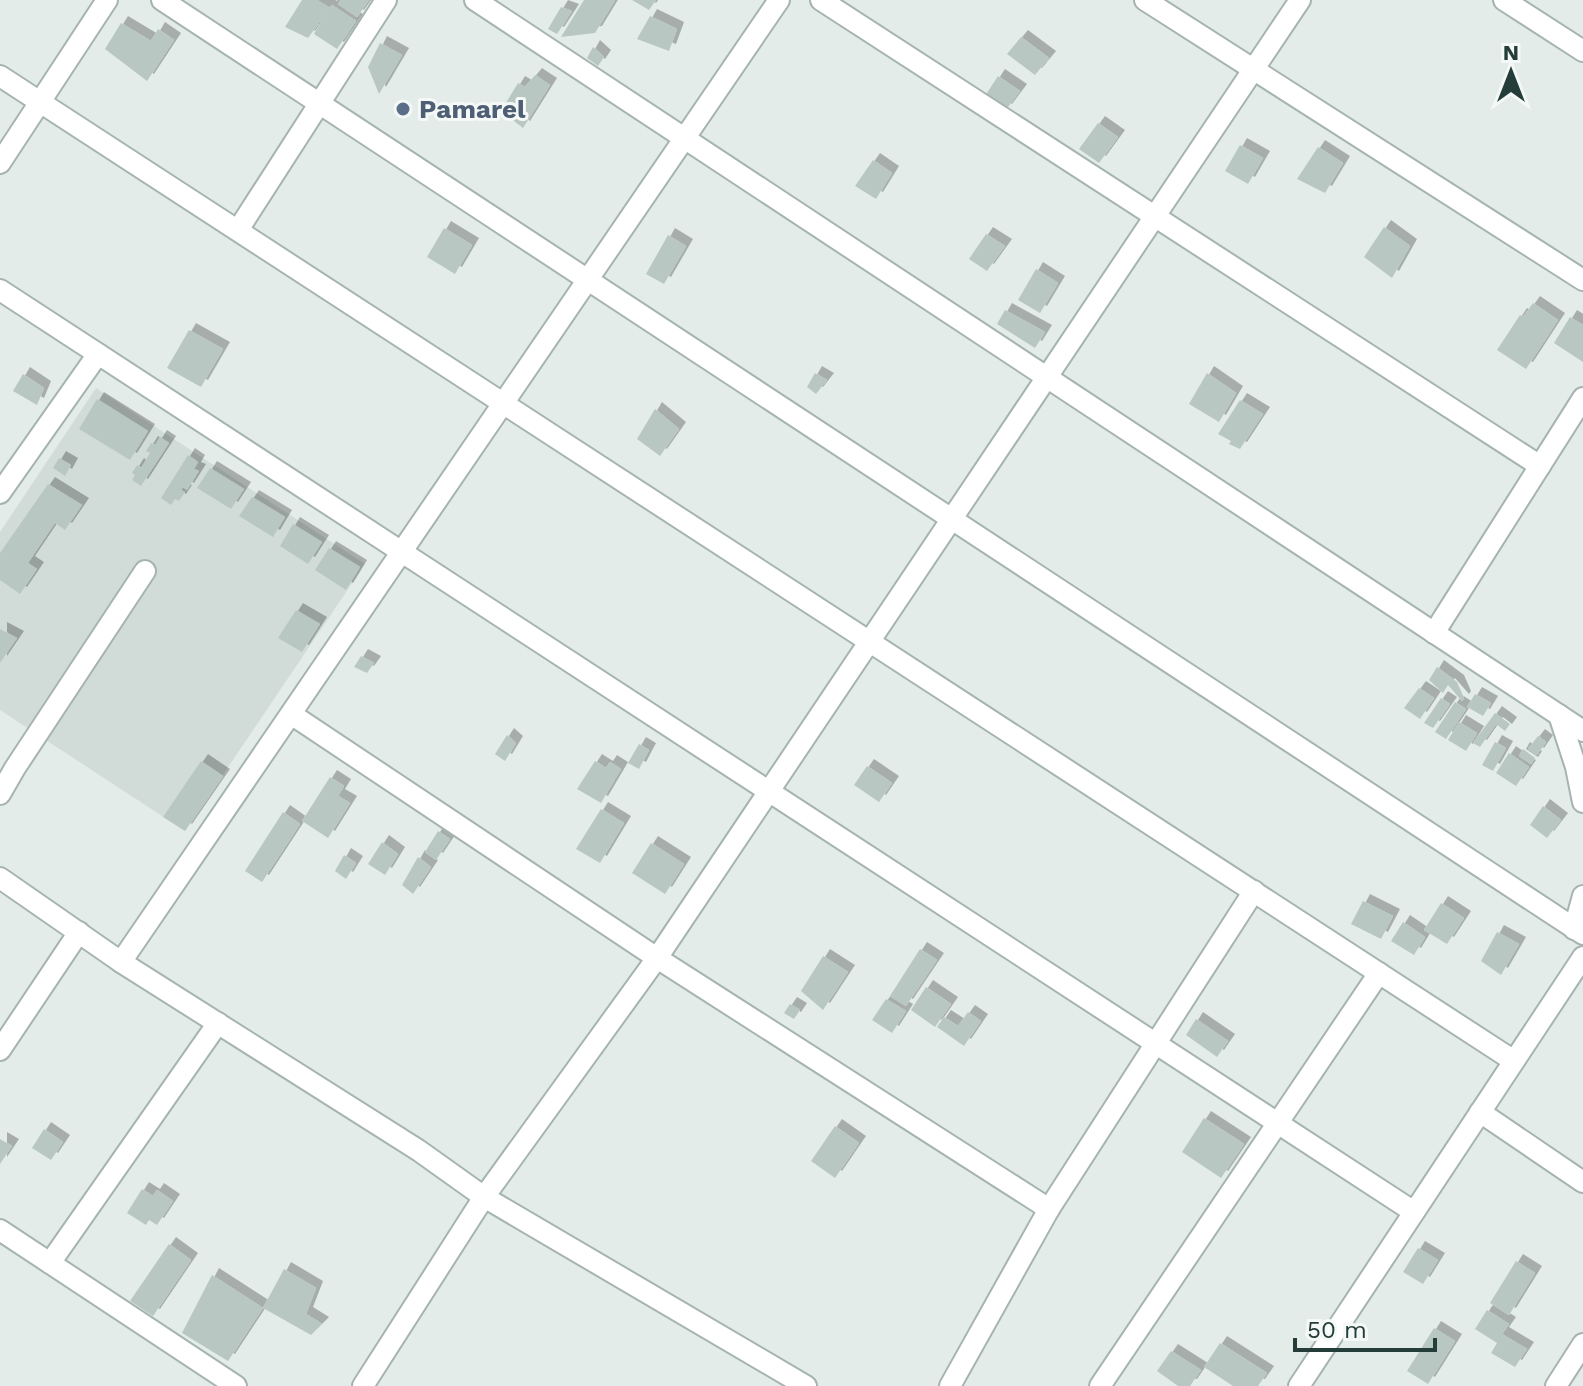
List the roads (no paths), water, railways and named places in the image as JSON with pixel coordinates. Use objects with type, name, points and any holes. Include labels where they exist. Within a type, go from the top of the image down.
[{"type":"street","points":[[0,163],[107,0]]},
{"type":"street","points":[[162,0],[1579,932],[1583,896]]},
{"type":"street","points":[[238,230],[386,0]]},
{"type":"street","points":[[475,0],[1583,731]]},
{"type":"street","points":[[121,962],[779,0]]},
{"type":"street","points":[[821,0],[1540,466]]},
{"type":"street","points":[[1145,0],[1583,280]]},
{"type":"street","points":[[363,1386],[484,1197],[657,958],[1300,0]]},
{"type":"street","points":[[1504,0],[1583,51]]},
{"type":"street","points":[[0,76],[1514,1061]]},
{"type":"street","points":[[0,290],[1414,1212]]},
{"type":"street","points":[[0,493],[98,354]]},
{"type":"street","points":[[1434,633],[1583,398]]},
{"type":"street","points":[[0,794],[145,571]]},
{"type":"street","points":[[291,714],[657,958],[1049,1209]]},
{"type":"street","points":[[1559,715],[1576,767],[1583,802]]},
{"type":"street","points":[[0,878],[121,962],[418,1150],[484,1197],[806,1386]]},
{"type":"street","points":[[950,1386],[1049,1209],[1254,891]]},
{"type":"street","points":[[0,1050],[79,932]]},
{"type":"street","points":[[1299,1386],[1583,957]]},
{"type":"street","points":[[1100,1386],[1379,973]]},
{"type":"street","points":[[50,1263],[218,1023]]},
{"type":"street","points":[[1480,1112],[1583,1182]]},
{"type":"street","points":[[0,1230],[236,1386]]},
{"type":"street","points":[[1556,1386],[1583,1344]]},
{"type":"place","name":"Pamarel","points":[[403,109]]}]
